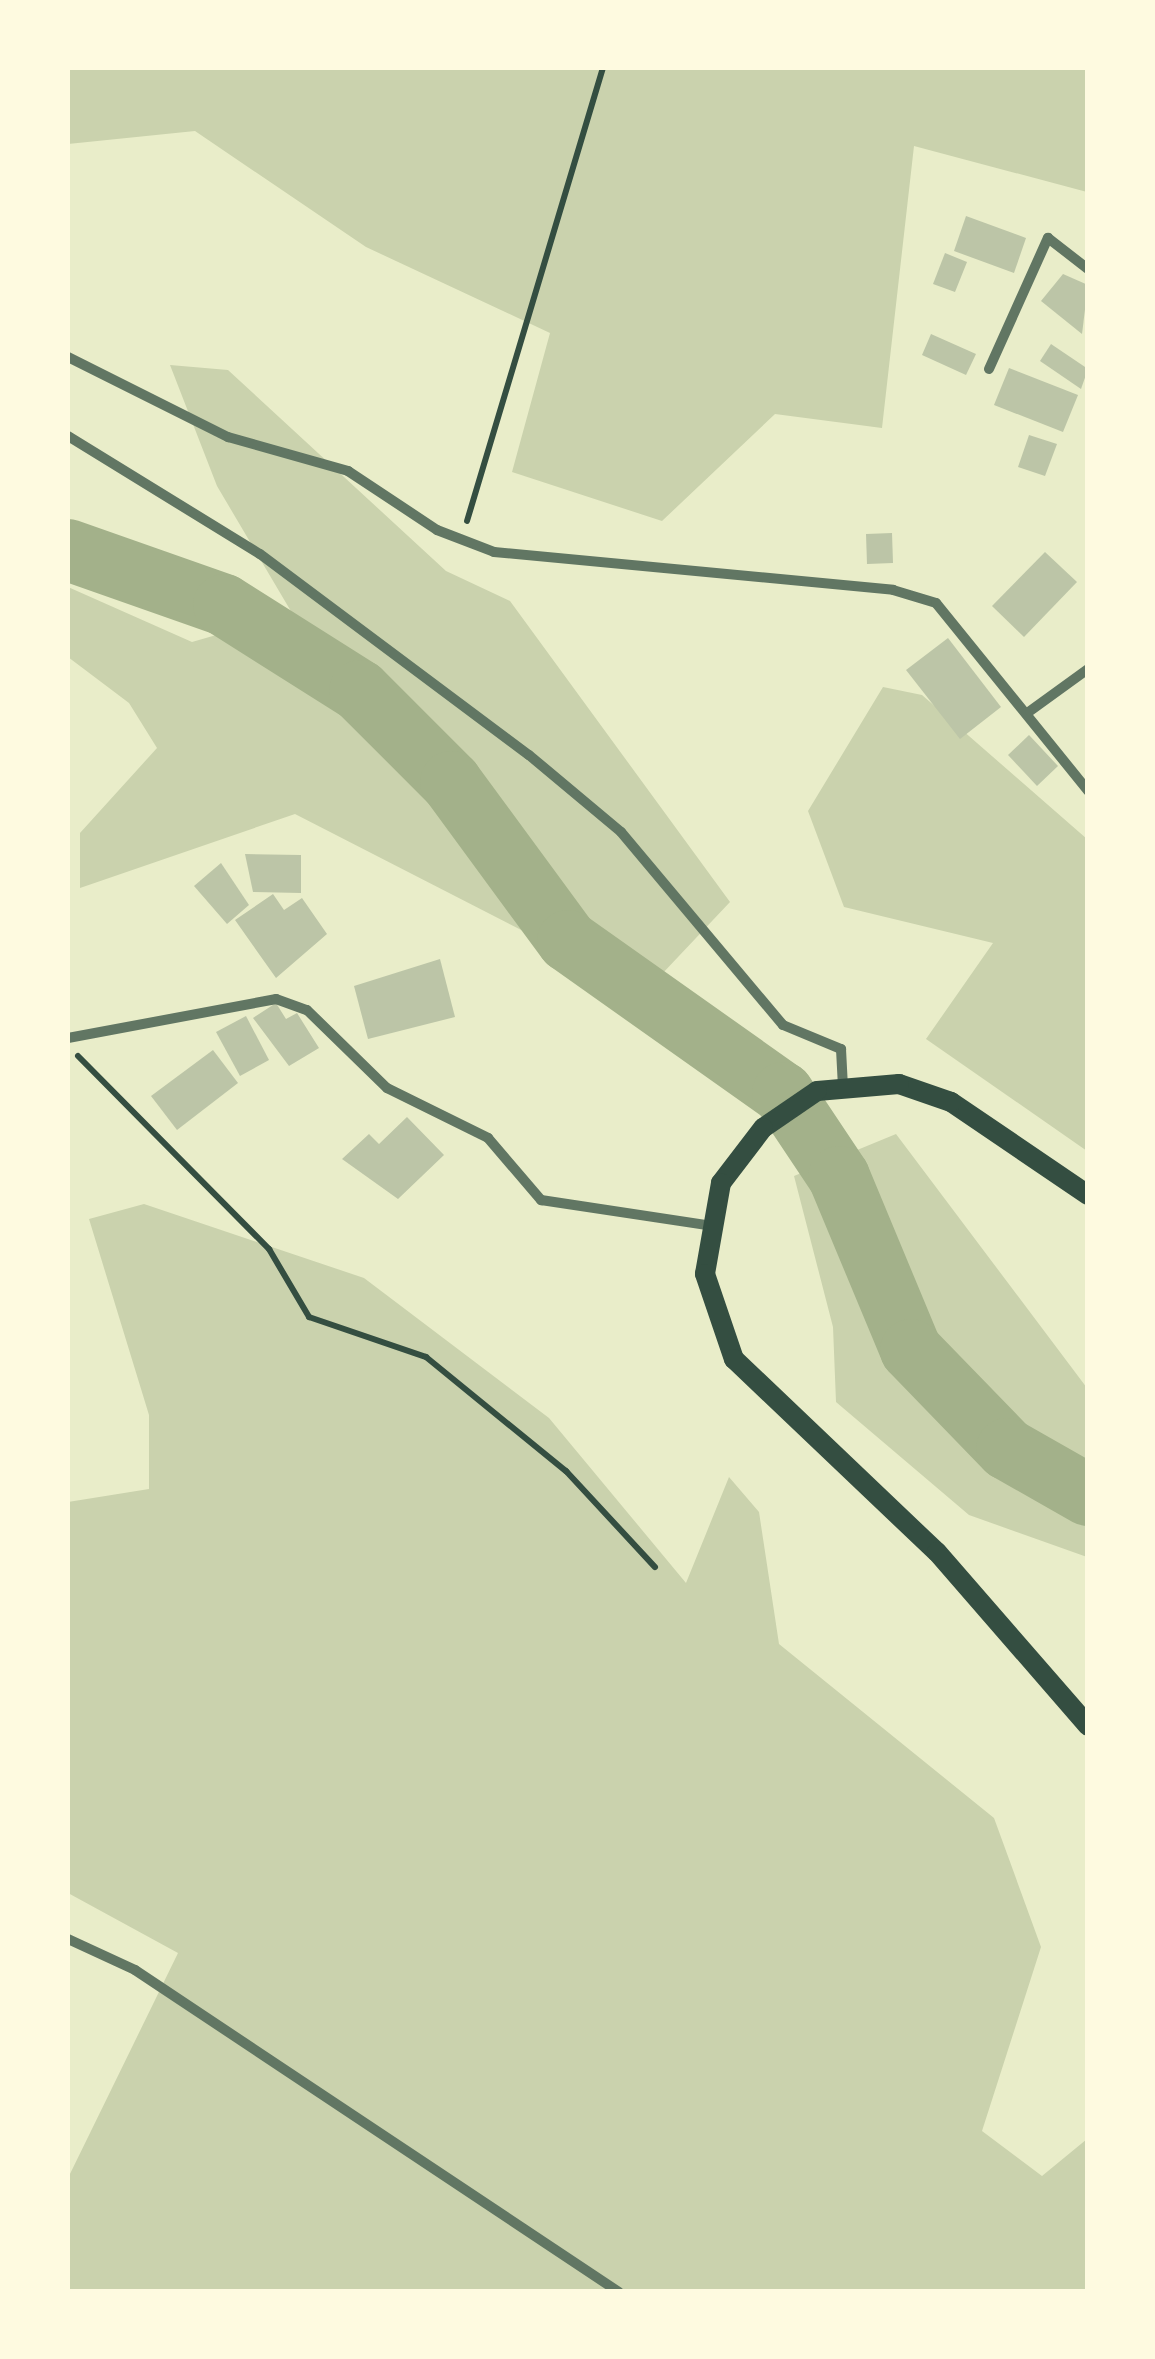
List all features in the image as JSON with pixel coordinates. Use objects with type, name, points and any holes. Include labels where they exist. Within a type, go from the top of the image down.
[{"type":"main road","points":[[1088,1195],[951,1102],[899,1084],[817,1091],[763,1128],[721,1183],[707,1225],[705,1274],[734,1359],[937,1552],[1088,1726]]},
{"type":"street","points":[[989,368],[1048,238],[1088,269]]},
{"type":"street","points":[[68,357],[228,437],[348,471],[461,540],[548,560],[893,590],[936,603],[1030,711],[1088,791]]},
{"type":"street","points":[[68,436],[260,554],[542,766],[621,832],[783,1025],[841,1049],[843,1086]]},
{"type":"street","points":[[1030,711],[1088,669]]},
{"type":"street","points":[[70,1039],[276,1000],[307,1010],[387,1088],[488,1138],[542,1200],[707,1225]]},
{"type":"street","points":[[68,1940],[151,1980],[619,2292]]},
{"type":"path","points":[[461,540],[603,68]]},
{"type":"path","points":[[70,1039],[80,1060],[164,1152],[269,1249],[309,1317],[426,1356],[566,1471],[655,1566]]},
{"type":"green space","points":[[68,68],[1087,68],[1087,192],[914,146],[882,428],[775,414],[662,521],[512,472],[550,333],[366,247],[195,131],[68,144]]},
{"type":"green space","points":[[170,365],[228,370],[446,571],[510,601],[730,902],[644,993],[295,814],[80,888],[80,833],[157,748],[129,703],[68,657],[68,587],[192,642],[292,613],[217,486]]},
{"type":"green space","points":[[883,687],[922,695],[1087,839],[1087,1151],[926,1039],[993,943],[844,907],[808,811]]},
{"type":"green space","points":[[896,1134],[1087,1388],[1087,1557],[969,1515],[836,1402],[833,1327],[794,1176]]},
{"type":"green space","points":[[144,1204],[364,1278],[549,1418],[686,1583],[729,1477],[759,1512],[779,1644],[994,1818],[1041,1947],[982,2131],[1042,2176],[1087,2139],[1087,2291],[68,2292],[68,2178],[178,1953],[68,1893],[68,1502],[149,1489],[149,1415],[89,1219]]},
{"type":"building","points":[[966,216],[1026,238],[1014,273],[954,251]]},
{"type":"building","points":[[945,253],[967,262],[955,292],[933,284]]},
{"type":"building","points":[[1063,274],[1088,285],[1082,334],[1041,301]]},
{"type":"building","points":[[931,334],[976,354],[966,375],[922,355]]},
{"type":"building","points":[[1051,344],[1088,369],[1081,389],[1040,361]]},
{"type":"building","points":[[1009,368],[1078,395],[1063,432],[994,405]]},
{"type":"building","points":[[1029,435],[1057,444],[1045,476],[1018,467]]},
{"type":"building","points":[[892,533],[893,563],[867,564],[866,534]]},
{"type":"building","points":[[1045,552],[1077,582],[1024,637],[992,606]]},
{"type":"building","points":[[948,638],[1001,707],[960,739],[906,670]]},
{"type":"building","points":[[1029,735],[1058,766],[1037,786],[1008,755]]},
{"type":"building","points":[[245,854],[301,855],[301,893],[253,892]]},
{"type":"building","points":[[221,863],[249,905],[227,924],[194,886]]},
{"type":"building","points":[[273,894],[284,910],[302,898],[327,934],[276,978],[235,920]]},
{"type":"building","points":[[440,959],[455,1017],[368,1039],[354,986]]},
{"type":"building","points":[[276,1003],[286,1019],[297,1013],[319,1048],[289,1066],[253,1018]]},
{"type":"building","points":[[246,1016],[269,1060],[240,1076],[216,1032]]},
{"type":"building","points":[[213,1050],[238,1083],[177,1130],[151,1096]]},
{"type":"building","points":[[407,1117],[444,1155],[398,1199],[342,1159],[369,1134],[379,1144]]},
{"type":"waterway","points":[[68,550],[224,605],[360,691],[451,782],[568,941],[783,1093],[839,1177],[911,1350],[1007,1449],[1088,1495]]}]
